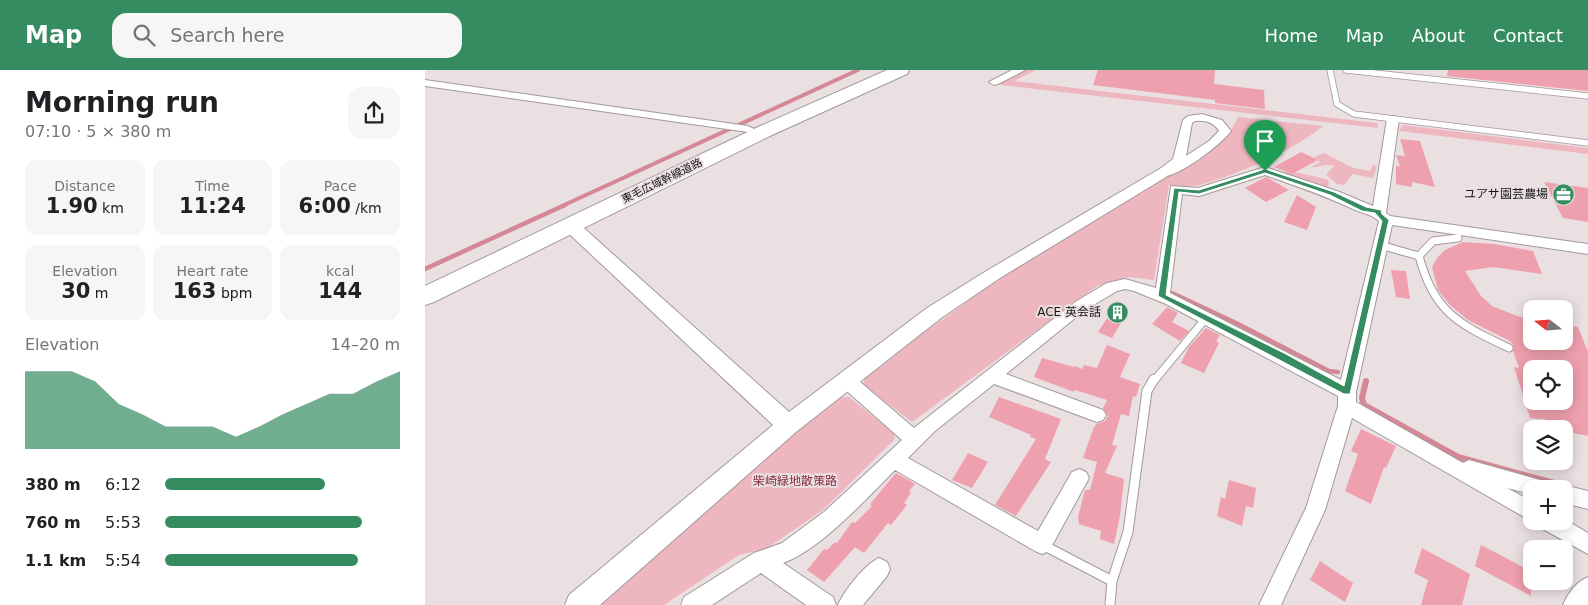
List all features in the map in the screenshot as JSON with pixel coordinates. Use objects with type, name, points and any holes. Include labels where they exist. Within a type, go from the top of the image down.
[{"type":"highway","name":"東毛広域幹線道路","points":[[425,282],[876,70]]},
{"type":"highway","name":"東毛広域幹線道路","points":[[425,296],[765,131],[901,70]]},
{"type":"street","points":[[994,82],[1020,70]]},
{"type":"street","points":[[425,83],[748,129]]},
{"type":"street","points":[[579,605],[788,425],[934,313],[986,279],[1161,174],[1190,160],[1222,137],[1225,130],[1222,124],[1213,119],[1202,117],[1193,118],[1187,122],[1179,160],[1161,174]]},
{"type":"street","points":[[1270,605],[1315,510],[1347,399],[1380,245],[1389,132],[1393,119]]},
{"type":"street","points":[[1162,296],[1176,189],[1199,192],[1265,171],[1332,194],[1382,216],[1588,249]]},
{"type":"street","points":[[570,225],[788,425]]},
{"type":"street","points":[[692,605],[761,560],[788,551],[831,519],[914,439],[1080,306],[1100,293],[1125,284],[1137,286],[1162,296],[1205,318],[1347,399],[1448,463],[1523,507]]},
{"type":"street","points":[[993,376],[1097,415]]},
{"type":"street","points":[[846,380],[914,439]]},
{"type":"street","points":[[893,459],[1042,544],[1079,478]]},
{"type":"street","points":[[1448,463],[1523,483]]},
{"type":"street","points":[[1573,496],[1588,500]]},
{"type":"street","points":[[1564,530],[1588,544]]},
{"type":"street","points":[[761,560],[825,605]]},
{"type":"street","points":[[849,605],[879,569]]},
{"type":"street","points":[[1574,605],[1588,588]]},
{"type":"lane","points":[[1325,70],[1330,72],[1335,100],[1341,108],[1354,114],[1588,143]]},
{"type":"lane","points":[[1347,70],[1588,96]]},
{"type":"lane","points":[[1413,70],[1415,77]]},
{"type":"lane","points":[[1419,256],[1433,241],[1458,238]]},
{"type":"lane","points":[[1380,245],[1419,256]]},
{"type":"lane","points":[[1419,256],[1423,276],[1435,301],[1464,327],[1509,348]]},
{"type":"lane","points":[[1110,605],[1112,580],[1127,532],[1147,391],[1163,366],[1205,318]]},
{"type":"lane","points":[[1042,544],[1089,571],[1112,580]]},
{"type":"green space","points":[[1026,70],[1036,70],[1014,81],[1377,123],[1378,128],[1001,85],[1002,81]]},
{"type":"green space","points":[[1238,117],[1323,126],[1296,145],[1263,162],[1228,176],[1193,187],[1169,185],[1154,280],[1128,277],[1097,286],[912,422],[863,385],[866,374],[1007,273],[1227,138]]},
{"type":"green space","points":[[1403,125],[1588,148],[1588,154],[1399,131]]},
{"type":"green space","points":[[1324,153],[1353,168],[1370,171],[1373,165],[1377,166],[1373,178],[1353,174],[1344,185],[1337,184],[1326,175],[1334,166],[1311,167],[1320,162],[1314,157]]},
{"type":"green space","points":[[1287,170],[1328,180],[1329,185],[1325,190],[1283,174]]},
{"type":"green space","name":"柴崎緑地散策路","points":[[839,397],[849,397],[895,434],[894,440],[823,510],[766,549],[739,555],[664,605],[594,605],[786,436]]},
{"type":"building","points":[[1098,70],[1215,70],[1214,84],[1264,90],[1265,109],[1215,103],[1215,100],[1093,85]]},
{"type":"building","points":[[1448,70],[1588,70],[1588,91],[1447,76]]},
{"type":"building","points":[[1400,139],[1420,141],[1435,187],[1412,182],[1412,187],[1396,184],[1396,165],[1400,167],[1396,155],[1405,156]]},
{"type":"building","points":[[1301,152],[1318,160],[1292,174],[1274,167]]},
{"type":"building","points":[[1266,177],[1289,190],[1266,202],[1245,188]]},
{"type":"building","points":[[1544,182],[1588,188],[1588,222],[1563,218]]},
{"type":"building","points":[[1297,195],[1316,207],[1307,230],[1284,222]]},
{"type":"building","points":[[1463,242],[1494,244],[1533,251],[1542,274],[1493,267],[1465,271],[1481,296],[1492,306],[1523,318],[1523,350],[1573,350],[1573,326],[1578,327],[1588,352],[1588,436],[1573,433],[1573,420],[1530,418],[1527,410],[1573,410],[1573,360],[1523,360],[1523,396],[1514,367],[1519,368],[1513,351],[1513,345],[1510,341],[1468,320],[1450,305],[1438,290],[1432,267],[1445,250]]},
{"type":"building","points":[[1391,270],[1406,271],[1410,299],[1396,297]]},
{"type":"building","points":[[1115,306],[1129,310],[1112,338],[1098,332]]},
{"type":"building","points":[[1167,307],[1178,313],[1172,322],[1189,331],[1180,341],[1152,324]]},
{"type":"building","points":[[1206,328],[1220,335],[1216,341],[1219,343],[1204,373],[1181,363],[1189,347]]},
{"type":"building","points":[[1107,345],[1130,354],[1120,377],[1140,384],[1136,397],[1133,396],[1129,416],[1121,414],[1112,445],[1117,446],[1105,473],[1124,479],[1120,516],[1114,544],[1100,539],[1101,531],[1079,524],[1078,517],[1085,490],[1090,490],[1097,462],[1083,458],[1094,427],[1105,421],[1108,416],[1103,408],[1107,400],[1075,390],[1074,392],[1034,377],[1042,358],[1082,369],[1084,365],[1097,368]]},
{"type":"building","points":[[999,397],[1061,419],[1045,459],[1051,462],[1016,516],[995,505],[1036,439],[1030,437],[1031,435],[989,417]]},
{"type":"building","points":[[1361,429],[1396,446],[1386,468],[1384,467],[1371,504],[1345,491],[1358,454],[1351,451]]},
{"type":"building","points":[[968,453],[988,462],[972,488],[952,480]]},
{"type":"building","points":[[896,473],[915,484],[909,491],[911,493],[904,503],[907,505],[891,525],[888,523],[864,553],[855,547],[824,582],[807,570],[824,549],[827,550],[835,542],[837,543],[852,522],[855,523],[872,506],[870,504]]},
{"type":"building","points":[[1229,480],[1256,488],[1253,508],[1246,506],[1242,526],[1217,516],[1221,497],[1225,499]]},
{"type":"building","points":[[1481,545],[1523,567],[1523,590],[1531,590],[1531,596],[1475,566]]},
{"type":"building","points":[[1422,548],[1470,574],[1462,605],[1421,605],[1428,580],[1414,573]]},
{"type":"building","points":[[1320,561],[1353,583],[1345,602],[1310,580]]},
{"type":"waterway","points":[[562,206],[858,70]]},
{"type":"waterway","points":[[425,269],[565,205]]},
{"type":"waterway","points":[[1172,293],[1236,323],[1329,371],[1338,372]]},
{"type":"waterway","points":[[1366,381],[1362,398],[1364,405],[1458,457],[1543,480]]},
{"type":"place","name":"ユアサ園芸農場","points":[[1564,194]]},
{"type":"place","name":"ACE 英会話","points":[[1117,312]]},
{"type":"route","points":[[1265,171],[1332,194],[1365,209],[1379,211],[1379,214],[1386,220],[1347,392],[1281,356],[1162,296],[1176,189],[1199,192],[1265,171]]}]
